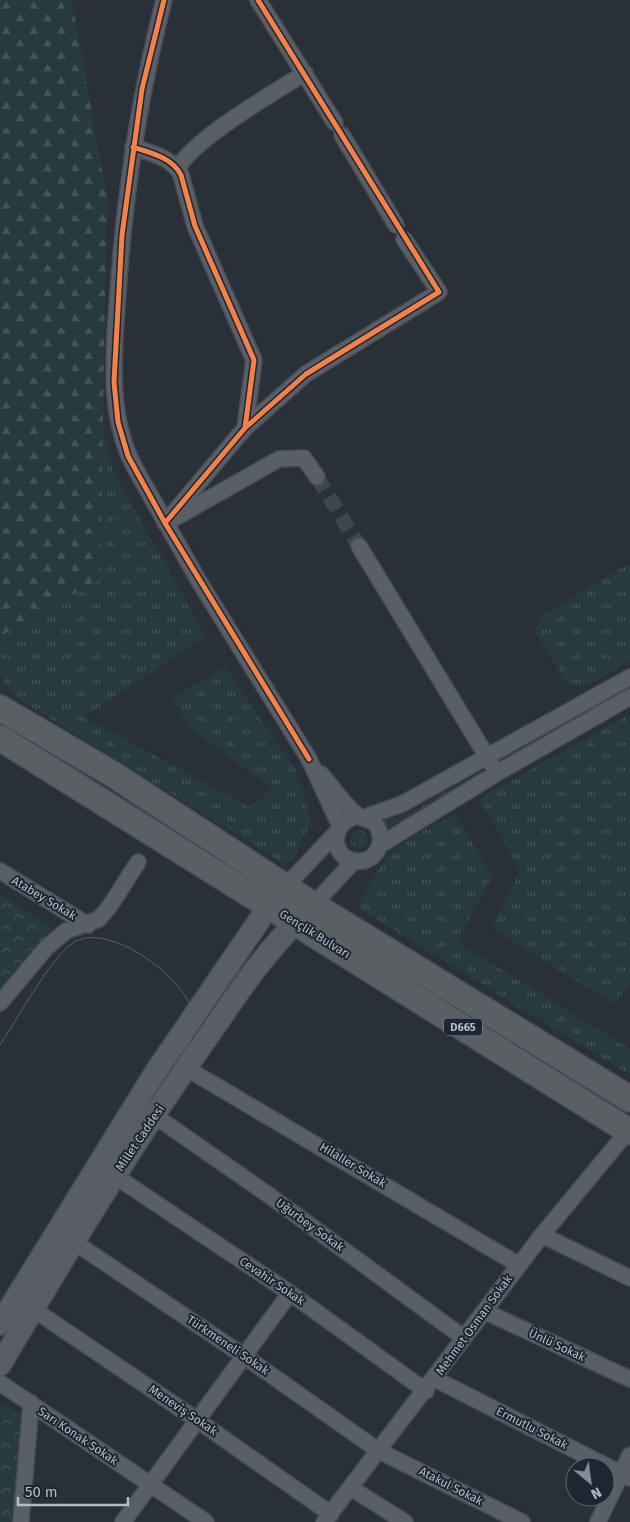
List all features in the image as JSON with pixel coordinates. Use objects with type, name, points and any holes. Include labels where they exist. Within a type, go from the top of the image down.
[{"type":"highway","name":"Gençlik Bulvarı","points":[[0,708],[114,775],[277,897]]},
{"type":"highway","name":"Gençlik Bulvarı","points":[[0,738],[630,1098]]},
{"type":"highway","name":"Gençlik Bulvarı","points":[[305,914],[629,1132]]},
{"type":"main road","name":"Millet Caddesi","points":[[0,1324],[155,1073],[277,897]]},
{"type":"main road","name":"Millet Caddesi","points":[[0,1365],[115,1176],[186,1068],[265,956],[305,914]]},
{"type":"street","points":[[164,0],[142,89],[122,235],[114,382],[118,422],[128,456],[165,523],[309,760],[338,829],[337,847],[341,854],[354,861]]},
{"type":"street","points":[[258,0],[305,73],[396,225]]},
{"type":"street","points":[[178,170],[188,154],[220,129],[305,73]]},
{"type":"street","points":[[133,147],[160,156],[178,170],[185,186],[195,226],[254,360],[245,428]]},
{"type":"street","points":[[165,523],[245,428],[306,374],[438,292],[404,239]]},
{"type":"street","points":[[165,523],[278,459],[304,458],[317,477]]},
{"type":"street","points":[[359,546],[497,772]]},
{"type":"street","points":[[277,897],[338,829],[351,818],[361,817],[402,804],[630,677]]},
{"type":"street","points":[[305,914],[354,861],[370,858],[380,846],[497,772],[630,697]]},
{"type":"street","points":[[309,760],[361,817],[376,825],[381,838],[380,846]]},
{"type":"street","points":[[0,1003],[46,947],[66,930],[88,925],[99,919],[110,906],[138,862]]},
{"type":"street","name":"Atabey Sokak","points":[[0,871],[88,925]]},
{"type":"street","name":"Hilaller Sokak","points":[[186,1068],[519,1265]]},
{"type":"street","name":"Uğurbey Sokak","points":[[155,1116],[270,1196],[464,1338]]},
{"type":"street","name":"Mehmet Osman Sokak","points":[[327,1518],[430,1385],[542,1235],[629,1132]]},
{"type":"street","name":"Cevahir Sokak","points":[[115,1176],[290,1294],[430,1385]]},
{"type":"street","points":[[542,1235],[630,1278]]},
{"type":"street","name":"Türkmeneli Sokak","points":[[74,1242],[244,1356],[379,1451]]},
{"type":"street","points":[[123,1522],[290,1294]]},
{"type":"street","name":"Meneviş Sokak","points":[[33,1309],[197,1420],[327,1518]]},
{"type":"street","name":"Ünlü Sokak","points":[[484,1311],[630,1379]]},
{"type":"street","name":"Sarı Konak Sokak","points":[[0,1383],[206,1522]]},
{"type":"street","name":"Ermutlu Sokak","points":[[430,1385],[625,1476]]},
{"type":"street","points":[[21,1522],[31,1403]]},
{"type":"street","name":"Atakul Sokak","points":[[379,1451],[522,1522]]},
{"type":"street","points":[[598,1522],[625,1476],[630,1455]]},
{"type":"street","points":[[351,1488],[405,1522]]},
{"type":"green space","points":[[0,0],[72,0],[107,197],[100,579],[0,636]]},
{"type":"green space","points":[[103,428],[113,470],[206,637],[84,717],[250,807],[273,789],[192,730],[171,698],[225,667],[297,772],[311,822],[294,859],[281,862],[17,698],[0,677],[0,636],[100,579]]},
{"type":"green space","points":[[626,565],[630,566],[630,660],[586,686],[568,685],[534,630],[543,615]]},
{"type":"green space","points":[[630,686],[630,689],[503,761],[502,758]]},
{"type":"green space","points":[[630,714],[630,984],[614,1004],[492,928],[520,870],[479,799]]},
{"type":"green space","points":[[482,770],[484,772],[387,830],[382,821],[409,813]]},
{"type":"green space","points":[[456,814],[492,877],[457,942],[630,1049],[630,1075],[357,907],[382,864],[399,846]]},
{"type":"green space","points":[[359,830],[365,833],[368,839],[365,845],[359,848],[353,845],[350,839],[353,833]]},
{"type":"green space","points":[[0,894],[53,928],[0,992]]},
{"type":"green space","points":[[0,1405],[6,1406],[20,1415],[17,1522],[0,1522]]},
{"type":"tunnel","points":[[317,477],[359,546]]},
{"type":"tram line","points":[[0,1045],[56,959],[76,941],[91,938],[109,940],[128,947],[147,958],[179,987],[189,1002],[194,1017],[193,1030],[186,1049],[0,1352]]},
{"type":"cycle path","points":[[164,0],[142,89],[122,235],[114,382],[118,422],[128,456],[165,523],[309,759]]},
{"type":"cycle path","points":[[165,523],[245,428],[306,374],[439,292],[258,0]]},
{"type":"cycle path","points":[[133,147],[166,160],[181,175],[195,226],[254,360],[245,428]]}]
